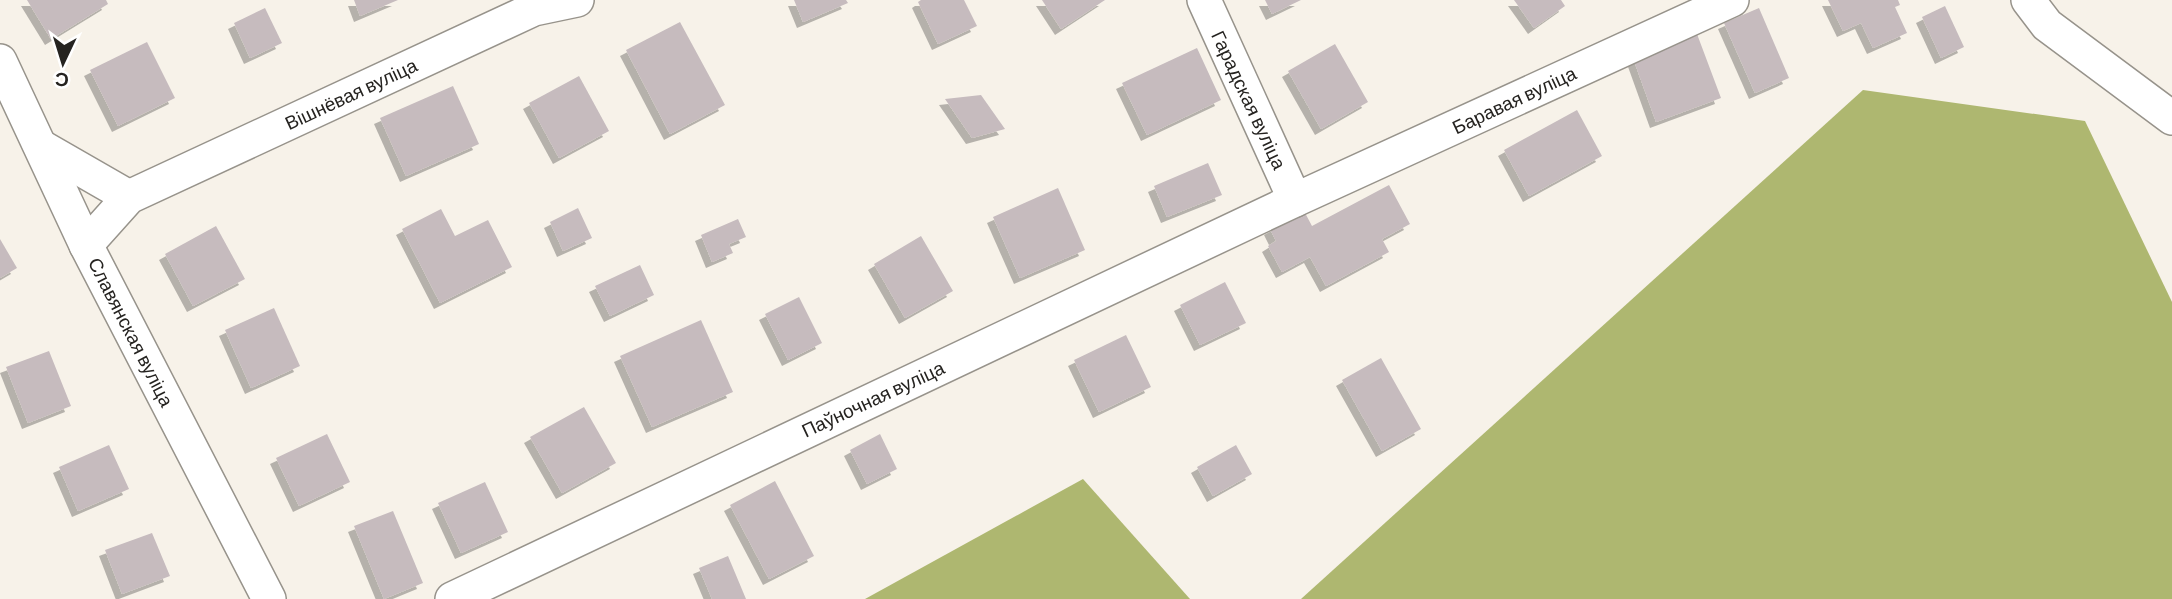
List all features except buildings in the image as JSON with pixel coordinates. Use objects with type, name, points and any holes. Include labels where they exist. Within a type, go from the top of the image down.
[{"type":"street","name":"Вішнёвая вуліца","points":[[86,245],[129,197],[534,9],[577,0]]},
{"type":"street","name":"Гарадская вуліца","points":[[1204,0],[1295,200]]},
{"type":"street","name":"Баравая вуліца","points":[[1295,200],[1732,0]]},
{"type":"street","points":[[2028,0],[2047,25],[2172,118]]},
{"type":"street","name":"Славянская вуліца","points":[[0,61],[86,245],[269,599]]},
{"type":"street","points":[[42,147],[129,197]]},
{"type":"street","name":"Паўночная вуліца","points":[[452,599],[1295,200]]},
{"type":"green space","points":[[1863,90],[2085,121],[2172,302],[2172,599],[1301,599]]},
{"type":"green space","points":[[1083,479],[1190,599],[865,599]]}]
